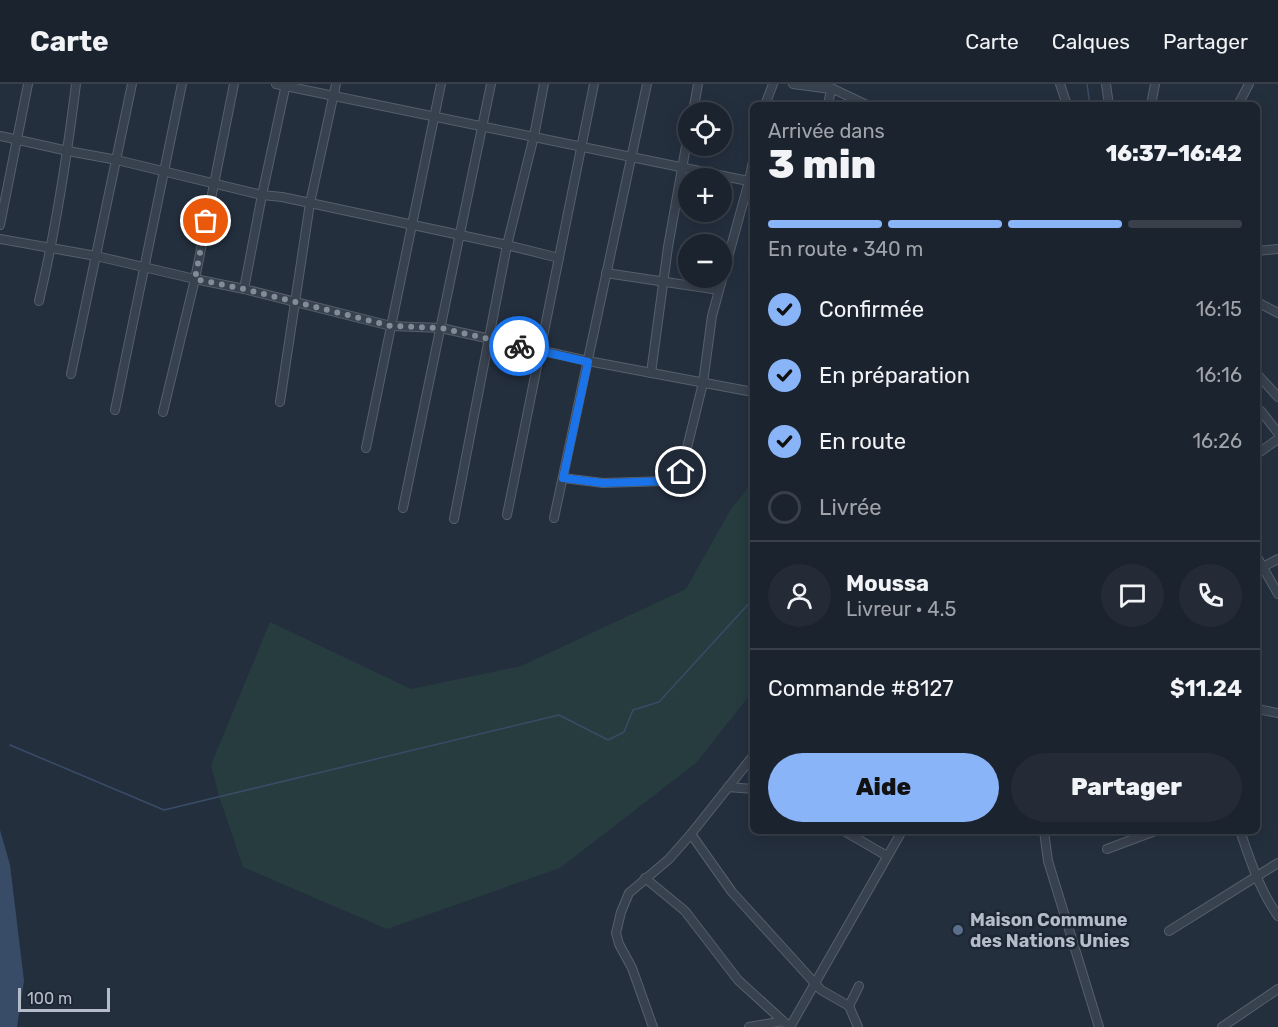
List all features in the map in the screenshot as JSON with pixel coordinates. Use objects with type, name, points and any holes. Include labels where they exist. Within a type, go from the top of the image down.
[{"type":"street","points":[[0,225],[28,84]]},
{"type":"street","points":[[39,301],[51,249],[68,151],[76,84]]},
{"type":"street","points":[[71,374],[132,84]]},
{"type":"street","points":[[115,410],[182,84]]},
{"type":"street","points":[[163,412],[195,279],[234,84]]},
{"type":"street","points":[[276,84],[750,181]]},
{"type":"street","points":[[280,402],[310,203],[336,84]]},
{"type":"street","points":[[366,448],[441,84]]},
{"type":"street","points":[[403,508],[491,84]]},
{"type":"street","points":[[454,519],[507,245],[534,136],[544,84]]},
{"type":"street","points":[[507,515],[594,84]]},
{"type":"street","points":[[554,518],[647,84]]},
{"type":"street","points":[[695,102],[698,84]]},
{"type":"street","points":[[766,102],[773,84]]},
{"type":"street","points":[[793,84],[827,86],[861,102]]},
{"type":"street","points":[[1060,84],[1066,102]]},
{"type":"street","points":[[1106,84],[1109,102]]},
{"type":"street","points":[[1152,102],[1155,84]]},
{"type":"street","points":[[1240,102],[1249,84]]},
{"type":"street","points":[[244,289],[286,85]]},
{"type":"street","points":[[827,86],[828,102]]},
{"type":"street","points":[[0,136],[559,258]]},
{"type":"street","points":[[651,373],[668,247],[685,156]]},
{"type":"street","points":[[563,478],[603,483],[667,481],[681,472],[704,383],[712,316],[750,184]]},
{"type":"street","points":[[0,239],[96,256],[244,289],[391,326],[441,328],[588,362],[750,391]]},
{"type":"street","points":[[1260,251],[1278,249]]},
{"type":"street","points":[[606,273],[719,290]]},
{"type":"street","points":[[1260,304],[1278,314]]},
{"type":"street","points":[[1260,377],[1278,397]]},
{"type":"street","points":[[1260,411],[1278,433]]},
{"type":"street","points":[[1260,452],[1278,439]]},
{"type":"street","points":[[1278,559],[1260,569],[1278,594]]},
{"type":"street","points":[[1260,710],[1278,713]]},
{"type":"street","points":[[653,1027],[632,968],[619,944],[616,933],[621,912],[629,893],[669,859],[750,760]]},
{"type":"street","points":[[728,787],[750,789]]},
{"type":"street","points":[[691,834],[732,892],[821,990],[849,1006],[858,1027]]},
{"type":"street","points":[[849,834],[887,856]]},
{"type":"street","points":[[645,878],[685,911],[738,980],[790,1027],[900,834]]},
{"type":"street","points":[[1044,834],[1048,861],[1099,1027]]},
{"type":"street","points":[[1107,849],[1147,834]]},
{"type":"street","points":[[1241,834],[1256,877],[1278,916]]},
{"type":"street","points":[[1169,931],[1278,863]]},
{"type":"street","points":[[849,1006],[860,986]]},
{"type":"street","points":[[1222,1027],[1278,989]]},
{"type":"street","points":[[748,1027],[783,1021]]},
{"type":"green space","points":[[750,486],[750,695],[696,763],[560,868],[387,929],[243,867],[211,765],[270,622],[411,689],[521,666],[686,589],[731,509]]},
{"type":"water","points":[[0,830],[10,865],[24,981],[17,1027],[0,1027]]},
{"type":"waterway","points":[[1087,84],[1090,102]]},
{"type":"waterway","points":[[10,745],[164,810],[559,715],[608,740],[624,732],[633,710],[659,702],[750,602]]},
{"type":"way so far","points":[[206,221],[195,279],[391,326],[441,328],[519,346]]},
{"type":"place","name":"Maison Commune des Nations Unies","points":[[958,930]]},
{"type":"route","points":[[519,346],[588,362],[563,478],[603,483],[667,481],[681,472]]}]
